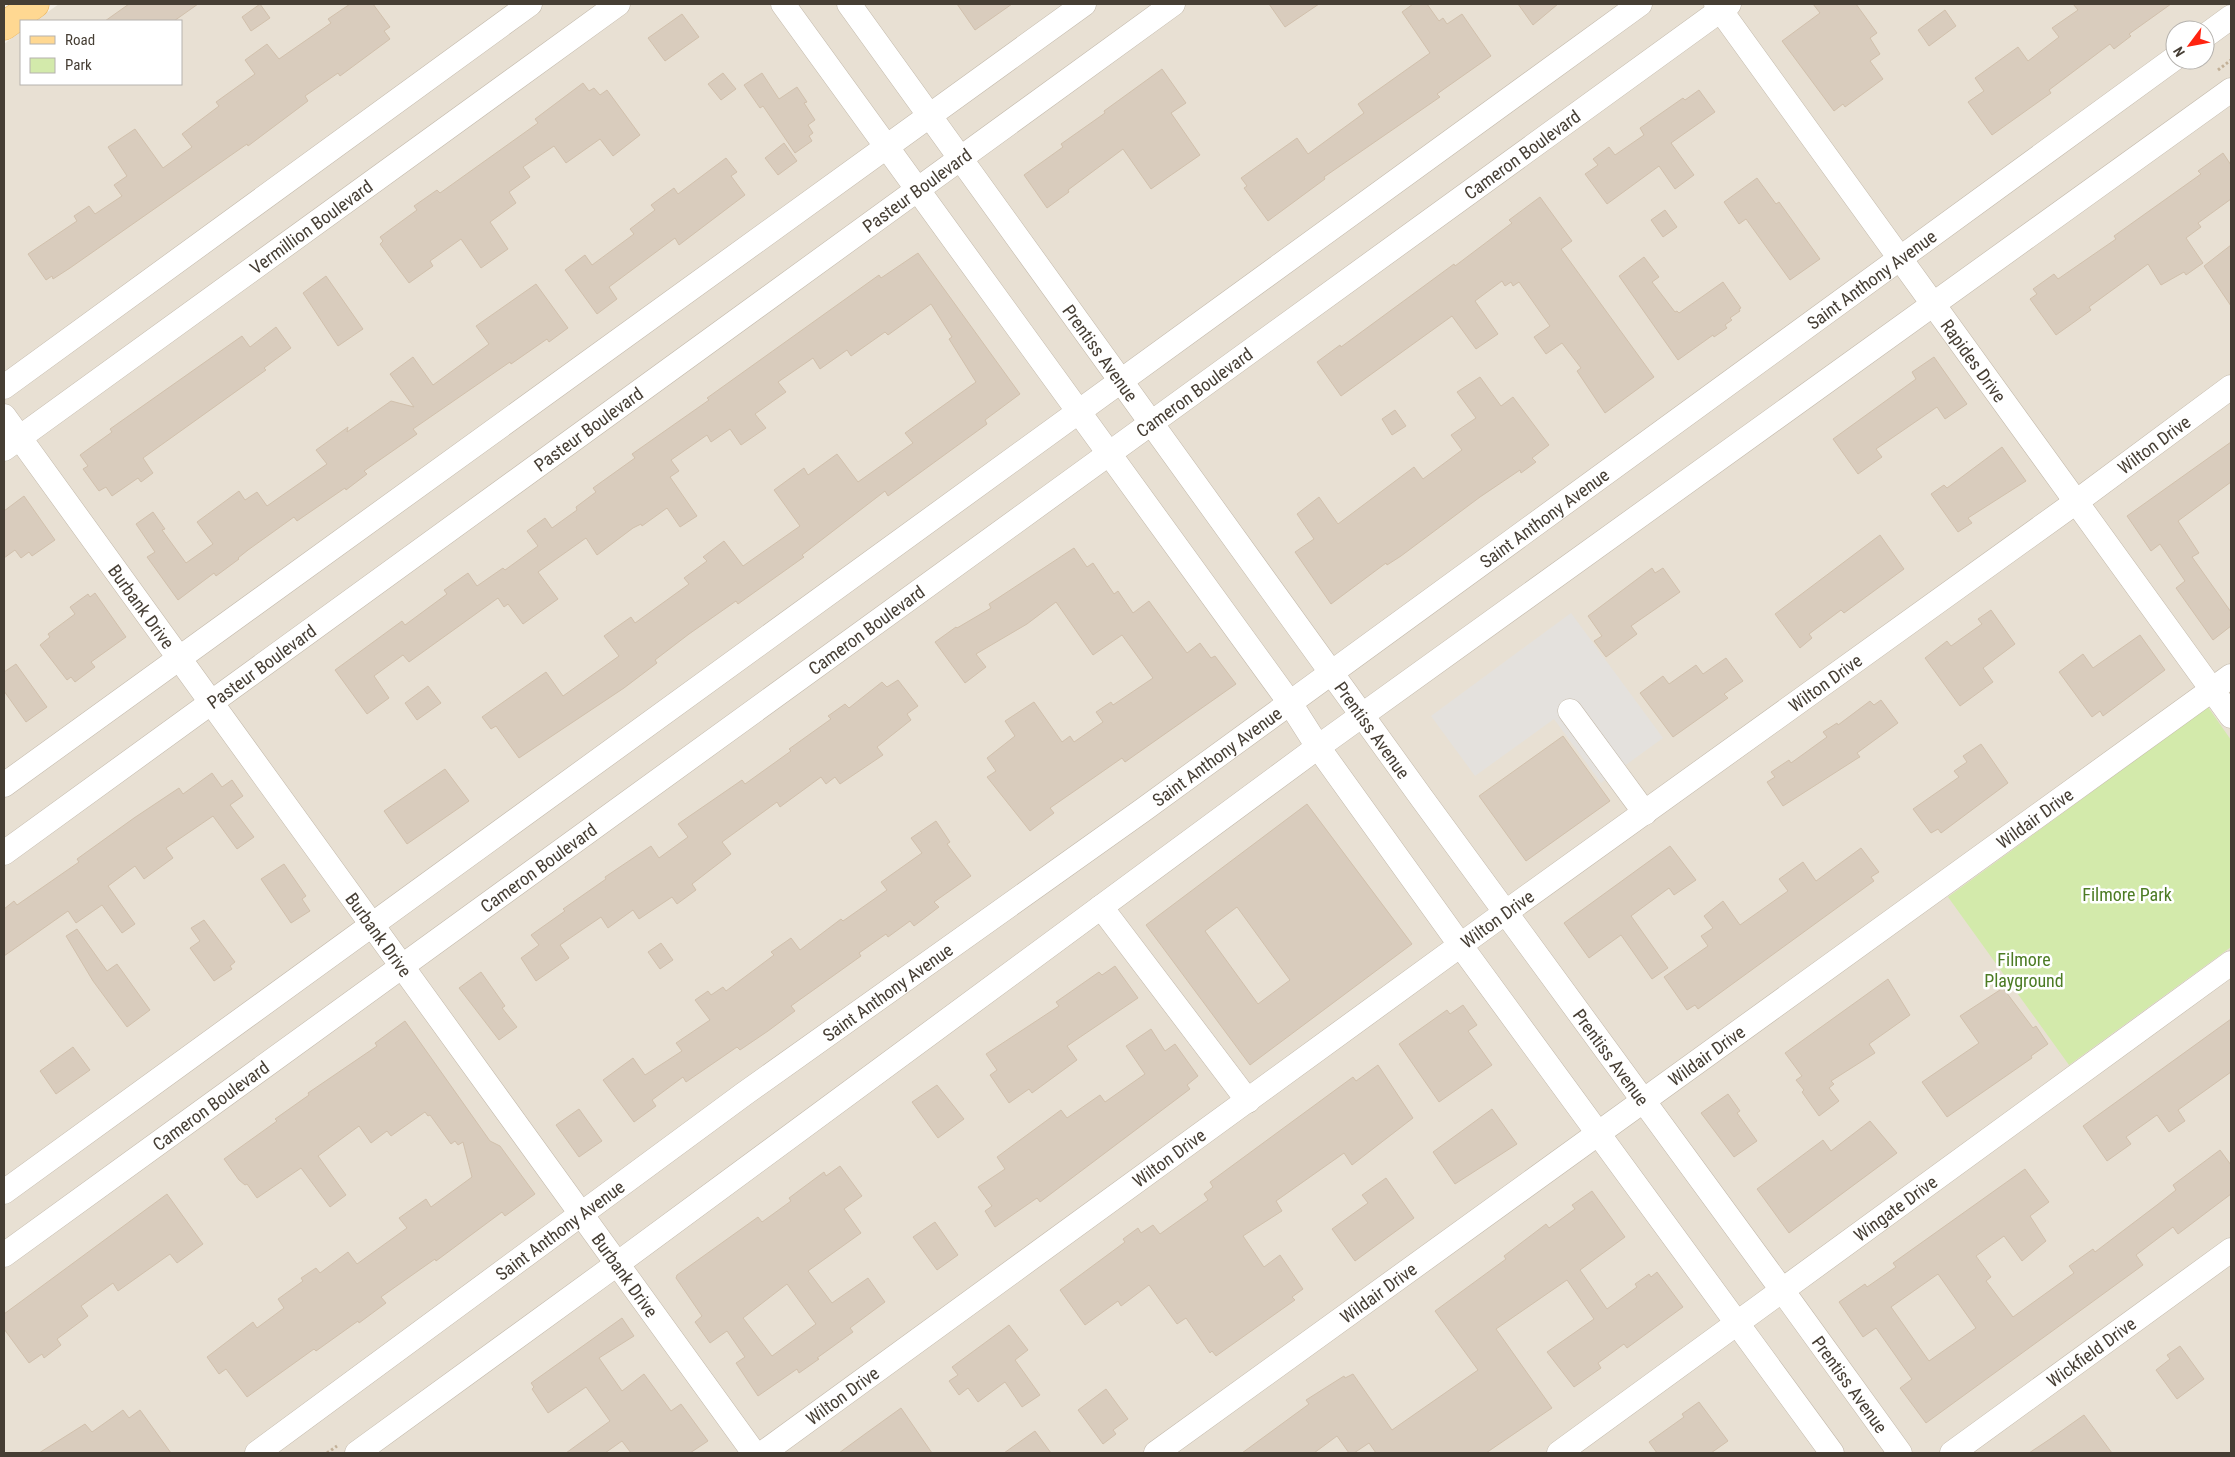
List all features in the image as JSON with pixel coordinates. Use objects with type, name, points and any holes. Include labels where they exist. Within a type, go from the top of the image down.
[{"type":"main road","points":[[4,26],[35,4]]},
{"type":"street","points":[[4,387],[530,4]]},
{"type":"street","name":"Vermillion Boulevard","points":[[12,443],[618,4]]},
{"type":"street","points":[[784,4],[1290,703],[1318,747],[1461,946],[1832,1453]]},
{"type":"street","name":"Prentiss Avenue","points":[[849,4],[1362,716],[1900,1453]]},
{"type":"street","points":[[4,786],[1084,4]]},
{"type":"street","name":"Pasteur Boulevard","points":[[4,853],[1173,4]]},
{"type":"street","points":[[4,1192],[1640,4]]},
{"type":"street","name":"Rapides Drive","points":[[1722,6],[1900,257],[2231,716]]},
{"type":"street","name":"Cameron Boulevard","points":[[4,1255],[1109,454],[1722,6]]},
{"type":"street","points":[[2215,29],[2231,17]]},
{"type":"street","name":"Saint Anthony Avenue","points":[[257,1453],[744,1094],[1136,816],[2165,65]]},
{"type":"street","points":[[357,1453],[617,1264],[1318,747],[1935,305],[2231,90]]},
{"type":"street","name":"Wilton Drive","points":[[763,1453],[1506,912],[2076,502],[2231,387]]},
{"type":"street","name":"Burbank Drive","points":[[4,416],[12,443],[179,658],[754,1453]]},
{"type":"street","name":"Wildair Drive","points":[[1156,1453],[1643,1099],[2231,676]]},
{"type":"street","points":[[1570,711],[1645,813]]},
{"type":"street","points":[[1101,907],[1248,1101]]},
{"type":"street","name":"Wingate Drive","points":[[1559,1453],[2231,963]]},
{"type":"street","name":"Wickfield Drive","points":[[1952,1453],[2231,1250]]},
{"type":"shaded area","points":[[59,4],[2231,4],[2231,1453],[4,1453],[4,44],[20,32],[20,85],[182,85],[182,20],[36,20]]},
{"type":"shaded area","points":[[1571,613],[1663,738],[1601,783],[1554,719],[1475,776],[1431,716]]},
{"type":"green space","name":"Filmore Park","points":[[2208,707],[2231,740],[2231,947],[2069,1065],[1948,897]]},
{"type":"building","points":[[129,4],[198,4],[175,20],[106,20]]},
{"type":"building","points":[[260,4],[270,18],[251,31],[242,17]]},
{"type":"building","points":[[350,4],[373,4],[390,27],[384,31],[390,39],[340,76],[338,73],[305,96],[308,101],[248,146],[247,144],[70,268],[53,279],[52,276],[46,280],[28,254],[77,221],[74,216],[89,206],[95,214],[122,196],[114,185],[127,176],[108,147],[135,129],[163,168],[192,147],[182,134],[219,106],[216,102],[255,74],[245,60],[267,44],[279,59],[331,23],[328,19]]},
{"type":"building","points":[[957,4],[1012,4],[975,30]]},
{"type":"building","points":[[1269,4],[1319,4],[1285,27]]},
{"type":"building","points":[[1413,4],[1427,4],[1439,21],[1443,18],[1447,24],[1462,14],[1491,56],[1437,94],[1440,97],[1324,177],[1325,179],[1268,221],[1244,188],[1247,186],[1241,178],[1297,138],[1308,154],[1364,113],[1358,104],[1430,53],[1402,12]]},
{"type":"building","points":[[1518,4],[1558,4],[1533,25]]},
{"type":"building","points":[[1813,4],[1856,4],[1877,33],[1870,38],[1880,54],[1870,61],[1883,79],[1845,107],[1843,104],[1834,111],[1782,41],[1820,13]]},
{"type":"building","points":[[2073,4],[2171,4],[2129,34],[2131,36],[2114,49],[2110,44],[2049,90],[2051,93],[1992,135],[1968,102],[1984,91],[1975,78],[2018,47],[2028,61],[2059,37],[2052,28],[2078,10]]},
{"type":"building","points":[[1945,10],[1956,26],[1929,46],[1918,30]]},
{"type":"building","points":[[682,14],[699,37],[665,61],[648,38]]},
{"type":"building","points":[[1162,69],[1186,103],[1171,113],[1200,155],[1151,189],[1123,149],[1047,208],[1024,175],[1063,147],[1061,144]]},
{"type":"building","points":[[723,73],[736,89],[721,100],[708,84]]},
{"type":"building","points":[[762,73],[779,99],[797,87],[807,102],[804,103],[815,120],[808,125],[813,133],[809,136],[812,141],[795,153],[763,106],[760,108],[744,85]]},
{"type":"building","points":[[583,83],[589,91],[594,88],[600,95],[607,90],[640,135],[613,156],[600,139],[566,163],[554,146],[523,167],[530,177],[509,192],[516,203],[490,222],[508,249],[481,268],[461,239],[430,261],[433,266],[409,283],[380,244],[383,241],[380,237],[417,210],[414,206],[437,190],[440,193],[538,123],[535,119]]},
{"type":"building","points":[[1699,90],[1715,112],[1671,143],[1694,175],[1675,189],[1659,166],[1607,204],[1585,174],[1598,165],[1593,159],[1609,147],[1615,155],[1644,135],[1640,128],[1683,98],[1685,100]]},
{"type":"building","points":[[784,143],[797,161],[778,175],[765,158]]},
{"type":"building","points":[[2223,153],[2231,165],[2231,199],[2198,223],[2201,227],[2186,238],[2203,263],[2186,275],[2184,272],[2161,285],[2148,264],[2089,307],[2091,310],[2056,335],[2030,299],[2037,294],[2033,289],[2054,274],[2058,279],[2116,239],[2114,236],[2201,174],[2198,171]]},
{"type":"building","points":[[726,158],[737,172],[731,176],[745,195],[679,245],[675,238],[609,287],[617,299],[597,314],[565,270],[585,255],[592,265],[634,234],[630,229],[655,210],[651,205],[674,188],[678,194]]},
{"type":"building","points":[[1757,178],[1776,204],[1779,202],[1820,259],[1790,280],[1746,219],[1739,224],[1724,202]]},
{"type":"building","points":[[1540,197],[1572,241],[1561,249],[1654,377],[1605,413],[1577,371],[1581,368],[1562,343],[1546,354],[1534,337],[1550,326],[1519,282],[1513,286],[1511,282],[1505,286],[1502,281],[1475,301],[1498,334],[1476,349],[1452,316],[1341,396],[1317,362],[1340,345],[1341,347],[1454,264],[1455,266],[1512,223],[1509,220]]},
{"type":"building","points":[[1665,210],[1677,227],[1663,237],[1651,220]]},
{"type":"building","points":[[2231,245],[2231,306],[2204,266]]},
{"type":"building","points":[[918,253],[1020,394],[985,420],[987,424],[888,496],[885,491],[802,555],[804,557],[738,604],[736,601],[689,634],[655,660],[657,663],[624,688],[519,758],[496,726],[491,729],[482,717],[546,672],[563,696],[619,656],[604,636],[631,617],[635,623],[689,584],[684,578],[707,561],[703,557],[724,541],[743,566],[800,526],[774,490],[804,468],[808,475],[837,454],[858,482],[913,443],[905,433],[976,382],[949,339],[952,337],[931,304],[888,335],[885,332],[851,356],[847,350],[820,369],[813,358],[778,382],[786,392],[755,414],[766,428],[741,445],[730,429],[711,442],[707,435],[671,460],[679,471],[670,477],[697,516],[680,527],[667,508],[642,526],[641,524],[633,528],[597,555],[586,538],[538,572],[558,599],[523,624],[508,604],[504,607],[498,598],[409,662],[403,655],[374,676],[389,698],[367,714],[335,670],[402,621],[405,625],[447,594],[444,590],[468,573],[477,586],[503,568],[505,570],[538,546],[527,531],[545,518],[552,528],[577,510],[576,507],[596,492],[593,488],[635,458],[632,454],[879,275],[881,278]]},
{"type":"building","points":[[1644,257],[1659,277],[1652,282],[1675,312],[1679,313],[1723,282],[1741,308],[1739,309],[1740,311],[1730,318],[1732,320],[1725,325],[1727,328],[1714,337],[1713,335],[1678,360],[1619,276]]},
{"type":"building","points":[[326,276],[363,329],[338,346],[303,293]]},
{"type":"building","points":[[536,284],[568,328],[549,342],[547,339],[511,364],[510,362],[413,429],[417,434],[364,471],[367,474],[346,490],[345,488],[297,521],[294,517],[216,576],[214,573],[178,600],[147,557],[155,552],[136,524],[153,512],[165,529],[162,530],[186,563],[213,544],[197,522],[239,491],[245,500],[257,492],[267,506],[327,464],[316,450],[348,427],[347,432],[391,401],[414,407],[390,374],[413,357],[433,385],[489,344],[476,326]]},
{"type":"building","points":[[276,327],[291,348],[264,368],[266,370],[143,458],[153,473],[141,482],[138,478],[112,496],[106,487],[99,491],[83,469],[88,466],[80,455],[112,432],[110,429],[242,336],[250,347]]},
{"type":"building","points":[[1934,357],[1967,404],[1945,419],[1937,407],[1876,449],[1882,457],[1858,474],[1833,439],[1916,379],[1912,372]]},
{"type":"building","points":[[1480,377],[1501,406],[1513,397],[1549,445],[1532,458],[1536,462],[1521,473],[1520,470],[1480,497],[1401,556],[1387,565],[1386,563],[1331,604],[1295,552],[1314,539],[1297,514],[1319,497],[1338,524],[1414,467],[1423,479],[1462,450],[1451,435],[1476,418],[1457,392]]},
{"type":"building","points":[[1395,410],[1406,426],[1392,435],[1382,419]]},
{"type":"building","points":[[2231,442],[2231,482],[2178,521],[2199,553],[2192,557],[2231,612],[2231,626],[2213,640],[2176,588],[2185,581],[2160,544],[2151,551],[2127,516]]},
{"type":"building","points":[[2002,447],[2026,481],[1968,518],[1972,523],[1958,532],[1931,494],[1944,485],[1947,488]]},
{"type":"building","points":[[24,496],[55,540],[32,556],[29,552],[21,558],[15,550],[4,558],[4,511]]},
{"type":"building","points":[[1880,535],[1904,569],[1844,613],[1841,610],[1809,634],[1812,638],[1800,648],[1775,614]]},
{"type":"building","points":[[1074,548],[1087,567],[1093,563],[1114,594],[1118,591],[1133,613],[1149,601],[1187,653],[1200,643],[1211,658],[1215,656],[1236,684],[1125,762],[1122,758],[1050,808],[1054,813],[1030,831],[987,777],[996,771],[987,758],[1015,736],[1005,721],[1034,702],[1062,742],[1070,736],[1074,742],[1103,722],[1096,712],[1111,702],[1113,705],[1153,678],[1122,635],[1093,655],[1056,602],[1027,624],[976,654],[986,667],[965,683],[935,642],[956,627],[991,608],[989,604]]},
{"type":"building","points":[[1652,568],[1655,573],[1663,568],[1680,592],[1631,626],[1637,634],[1606,657],[1594,641],[1602,636],[1588,616]]},
{"type":"building","points":[[95,593],[126,637],[91,662],[95,667],[75,682],[71,677],[67,680],[40,645],[50,637],[48,634],[75,614],[70,607],[88,594],[90,597]]},
{"type":"building","points":[[1991,610],[2015,644],[1983,668],[1993,682],[1960,706],[1925,658],[1947,641],[1951,646],[1982,624],[1978,619]]},
{"type":"building","points":[[2140,635],[2165,670],[2103,716],[2100,711],[2092,717],[2059,672],[2083,654],[2093,668]]},
{"type":"building","points":[[1726,658],[1743,681],[1724,694],[1728,698],[1673,737],[1640,693],[1663,676],[1669,684],[1696,665],[1703,674]]},
{"type":"building","points":[[16,664],[47,707],[26,722],[4,691],[4,672]]},
{"type":"building","points":[[898,680],[918,706],[907,714],[911,720],[877,747],[883,755],[840,784],[835,777],[826,784],[821,777],[780,807],[777,802],[722,842],[731,854],[692,884],[696,890],[677,904],[672,897],[639,919],[633,910],[608,928],[601,917],[560,945],[569,958],[536,981],[521,958],[539,945],[531,935],[565,911],[563,909],[606,879],[605,877],[651,846],[659,858],[688,837],[678,824],[742,780],[745,784],[791,751],[789,749],[831,719],[828,716],[845,704],[849,708],[882,682],[887,687]]},
{"type":"building","points":[[428,686],[441,703],[417,720],[405,703]]},
{"type":"building","points":[[1881,700],[1898,723],[1857,753],[1860,757],[1783,806],[1767,782],[1775,777],[1771,772],[1789,760],[1791,763],[1827,737],[1823,732],[1837,723],[1838,725],[1870,701],[1874,705]]},
{"type":"building","points":[[1563,736],[1610,801],[1526,861],[1479,796]]},
{"type":"building","points":[[1981,744],[2008,783],[1941,833],[1938,829],[1931,833],[1913,809],[1959,777],[1954,771],[1967,762],[1963,756]]},
{"type":"building","points":[[445,769],[469,801],[407,844],[384,811]]},
{"type":"building","points":[[212,773],[222,787],[232,780],[243,796],[230,805],[254,837],[237,849],[213,816],[166,848],[173,858],[144,879],[135,866],[108,886],[135,924],[122,933],[102,905],[76,923],[68,911],[4,956],[4,909],[14,901],[17,905],[79,862],[77,859],[179,788],[183,794]]},
{"type":"building","points":[[1307,804],[1412,944],[1250,1065],[1146,925]],"holes":[[[1237,907],[1290,980],[1258,1004],[1205,931]]]},
{"type":"building","points":[[936,821],[950,842],[947,844],[971,876],[934,902],[939,907],[914,926],[910,921],[888,937],[886,934],[859,953],[861,956],[791,1006],[795,1011],[768,1031],[740,1050],[737,1047],[686,1082],[683,1077],[652,1100],[656,1106],[634,1122],[603,1080],[633,1058],[645,1075],[682,1051],[676,1043],[710,1020],[695,1000],[708,991],[711,995],[723,987],[726,991],[774,955],[771,952],[791,938],[800,950],[841,919],[843,921],[887,890],[881,882],[922,853],[911,838]]},
{"type":"building","points":[[1670,846],[1696,880],[1674,895],[1669,888],[1631,916],[1668,968],[1652,979],[1621,935],[1589,958],[1564,923]]},
{"type":"building","points":[[1861,848],[1879,872],[1871,877],[1874,881],[1698,1009],[1695,1005],[1687,1010],[1664,977],[1708,946],[1701,936],[1713,928],[1704,916],[1723,901],[1740,925],[1788,891],[1779,879],[1803,862],[1816,881]]},
{"type":"building","points":[[284,864],[306,896],[302,899],[310,911],[291,923],[261,879]]},
{"type":"building","points":[[204,920],[235,962],[230,966],[232,969],[214,981],[190,948],[200,941],[191,928]]},
{"type":"building","points":[[77,929],[107,971],[117,964],[150,1010],[127,1027],[93,981],[66,936]]},
{"type":"building","points":[[661,943],[673,960],[660,969],[648,952]]},
{"type":"building","points":[[1115,966],[1138,998],[1067,1046],[1077,1060],[1032,1093],[1029,1089],[1009,1103],[990,1075],[997,1070],[986,1054],[1059,1006],[1056,1002],[1099,972],[1102,975]]},
{"type":"building","points":[[481,972],[505,1006],[502,1008],[517,1027],[499,1040],[459,988]]},
{"type":"building","points":[[1888,979],[1910,1015],[1869,1044],[1875,1053],[1831,1081],[1834,1084],[1829,1088],[1839,1101],[1819,1116],[1796,1080],[1802,1076],[1785,1053]]},
{"type":"building","points":[[2003,988],[2033,1028],[2036,1026],[2048,1044],[2031,1056],[2032,1058],[1947,1117],[1922,1082],[1979,1043],[1960,1016]]},
{"type":"building","points":[[1463,1005],[1477,1025],[1468,1031],[1492,1065],[1439,1102],[1399,1044],[1447,1010],[1450,1014]]},
{"type":"building","points":[[2231,1019],[2231,1072],[2178,1110],[2185,1121],[2169,1132],[2157,1115],[2126,1137],[2131,1144],[2107,1161],[2083,1126]]},
{"type":"building","points":[[405,1021],[490,1141],[500,1146],[535,1194],[505,1216],[502,1212],[436,1261],[435,1259],[381,1297],[386,1303],[316,1351],[314,1349],[247,1397],[226,1369],[219,1374],[207,1357],[253,1322],[257,1328],[284,1308],[278,1299],[303,1281],[301,1278],[316,1268],[320,1273],[348,1252],[357,1264],[407,1228],[399,1218],[426,1199],[431,1207],[472,1177],[463,1142],[458,1145],[455,1141],[451,1144],[430,1115],[428,1116],[425,1112],[391,1136],[387,1131],[371,1143],[359,1126],[318,1156],[346,1195],[330,1207],[301,1168],[257,1198],[247,1184],[245,1185],[239,1180],[224,1159],[277,1121],[275,1119],[309,1095],[308,1093],[377,1046],[375,1043]]},
{"type":"building","points":[[1151,1029],[1165,1051],[1175,1044],[1198,1076],[1187,1085],[1190,1089],[1040,1202],[1037,1198],[995,1227],[985,1211],[992,1206],[978,1187],[1005,1169],[997,1157],[1061,1110],[1067,1118],[1100,1095],[1105,1102],[1145,1074],[1126,1046]]},
{"type":"building","points":[[73,1047],[90,1070],[56,1094],[40,1071]]},
{"type":"building","points":[[1378,1065],[1413,1118],[1352,1165],[1344,1153],[1276,1201],[1282,1211],[1243,1236],[1264,1267],[1280,1255],[1303,1289],[1292,1297],[1295,1300],[1216,1356],[1212,1351],[1210,1353],[1186,1318],[1177,1324],[1149,1285],[1121,1306],[1118,1301],[1085,1325],[1060,1290],[1125,1242],[1123,1239],[1138,1228],[1141,1233],[1153,1225],[1160,1234],[1208,1200],[1204,1194],[1213,1187],[1210,1182],[1353,1077],[1356,1081]]},
{"type":"building","points":[[937,1085],[964,1119],[938,1138],[912,1102]]},
{"type":"building","points":[[1728,1094],[1740,1111],[1737,1113],[1757,1141],[1734,1157],[1701,1113]]},
{"type":"building","points":[[579,1109],[602,1141],[579,1157],[556,1125]]},
{"type":"building","points":[[1492,1109],[1517,1144],[1455,1184],[1433,1152]]},
{"type":"building","points":[[1870,1121],[1897,1153],[1789,1233],[1757,1189],[1823,1140],[1831,1151]]},
{"type":"building","points":[[2220,1150],[2231,1165],[2231,1194],[2178,1234],[2173,1227],[2136,1255],[2143,1265],[1926,1423],[1900,1388],[1912,1379],[1876,1328],[1863,1337],[1839,1302],[1865,1284],[1867,1287],[1896,1267],[1893,1263],[2025,1169],[2049,1202],[2030,1216],[2046,1241],[2022,1261],[2004,1236],[1976,1256],[1991,1277],[1986,1281],[2013,1317],[2074,1273],[2069,1266],[2093,1249],[2095,1252],[2176,1190],[2173,1185]],"holes":[[[1938,1274],[1976,1328],[1929,1361],[1891,1307]]]},
{"type":"building","points":[[840,1166],[862,1196],[844,1209],[861,1233],[808,1271],[832,1303],[868,1278],[885,1302],[850,1328],[853,1332],[817,1358],[819,1359],[799,1373],[797,1369],[758,1396],[736,1363],[745,1357],[727,1331],[710,1343],[695,1322],[702,1316],[676,1278],[677,1275],[758,1217],[762,1222],[791,1201],[789,1198],[824,1172],[826,1176]],"holes":[[[787,1284],[816,1324],[772,1356],[743,1318]]]},
{"type":"building","points":[[1386,1178],[1414,1218],[1355,1261],[1332,1229],[1368,1203],[1362,1195]]},
{"type":"building","points":[[1592,1191],[1625,1237],[1580,1270],[1607,1309],[1637,1287],[1635,1284],[1649,1274],[1651,1277],[1657,1272],[1683,1307],[1627,1348],[1624,1344],[1598,1363],[1601,1368],[1574,1387],[1547,1352],[1594,1319],[1567,1280],[1496,1329],[1552,1408],[1486,1453],[1376,1453],[1369,1443],[1354,1453],[1349,1453],[1337,1436],[1314,1453],[1242,1453],[1309,1404],[1306,1400],[1344,1376],[1345,1378],[1353,1374],[1392,1430],[1478,1370],[1435,1311],[1506,1259],[1504,1256],[1546,1224],[1549,1228],[1575,1209],[1572,1205]]},
{"type":"building","points":[[167,1194],[203,1244],[177,1263],[170,1254],[118,1291],[113,1283],[81,1306],[88,1316],[57,1339],[61,1345],[44,1358],[42,1354],[29,1363],[4,1329],[4,1314]]},
{"type":"building","points":[[935,1222],[958,1255],[937,1270],[913,1237]]},
{"type":"building","points":[[622,1318],[634,1336],[599,1358],[622,1391],[644,1374],[671,1411],[681,1404],[708,1441],[690,1453],[631,1453],[622,1441],[605,1453],[566,1453],[610,1421],[586,1387],[548,1413],[532,1389],[534,1387],[531,1383]]},
{"type":"building","points":[[1009,1325],[1028,1350],[1015,1360],[1040,1395],[1022,1407],[1005,1382],[978,1402],[968,1388],[959,1395],[949,1381],[958,1375],[952,1367]]},
{"type":"building","points":[[2180,1346],[2204,1379],[2177,1399],[2156,1370],[2170,1359],[2167,1355]]},
{"type":"building","points":[[1106,1389],[1128,1419],[1113,1430],[1116,1434],[1103,1444],[1078,1410]]},
{"type":"building","points":[[1699,1402],[1728,1441],[1711,1453],[1657,1453],[1649,1442],[1684,1417],[1682,1414]]},
{"type":"building","points":[[901,1408],[932,1453],[839,1453],[865,1434]]},
{"type":"building","points":[[123,1410],[129,1418],[140,1410],[171,1453],[39,1453],[85,1424],[92,1432]]},
{"type":"building","points":[[2084,1415],[2112,1453],[2029,1453],[2050,1439]]},
{"type":"building","points":[[1035,1431],[1051,1453],[1004,1453]]},
{"type":"park label","name":"Filmore Playground","points":[[2024,970]]}]
